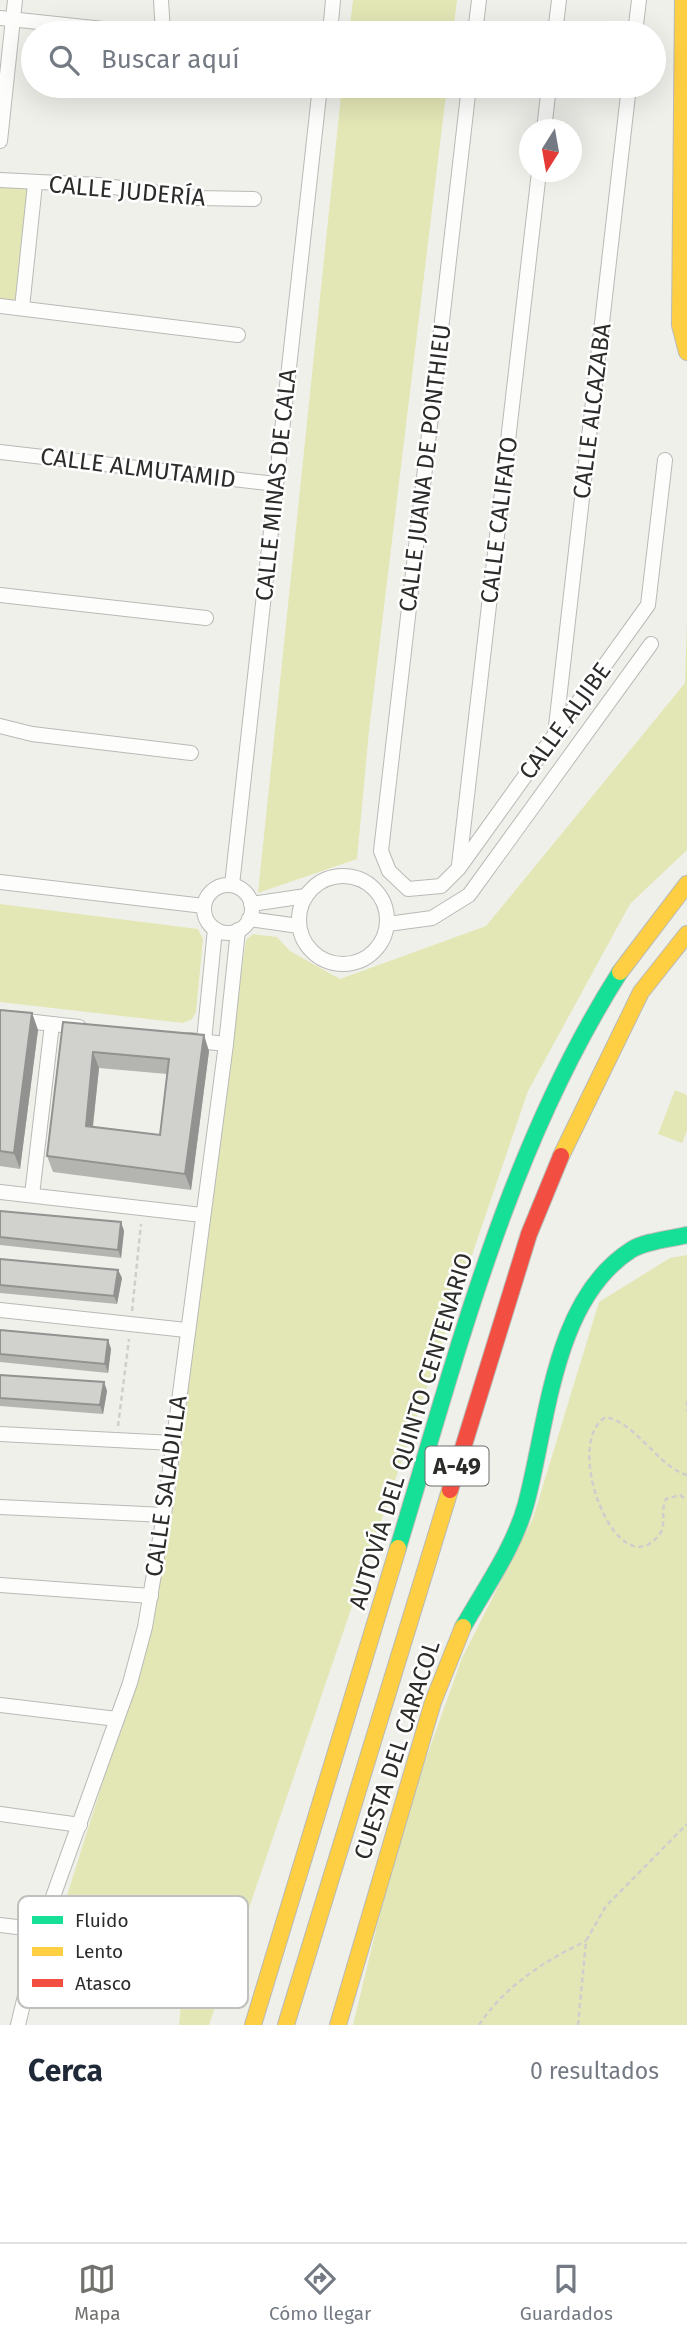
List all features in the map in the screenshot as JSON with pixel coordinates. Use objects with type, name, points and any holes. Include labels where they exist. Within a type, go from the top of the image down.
[{"type":"main road","points":[[683,0],[680,325],[687,352]]},
{"type":"main road","name":"AUTOVÍA DEL QUINTO CENTENARIO","points":[[253,2025],[461,1337],[522,1160],[565,1069],[614,979],[687,884]]},
{"type":"main road","name":"A-49","points":[[286,2025],[528,1234],[573,1126],[642,992],[687,934]]},
{"type":"main road","name":"CUESTA DEL CARACOL","points":[[338,2025],[399,1808],[433,1702],[456,1639],[504,1555],[525,1507],[558,1362],[577,1312],[609,1267],[633,1248],[687,1235]]},
{"type":"street","points":[[0,141],[7,18],[15,0]]},
{"type":"street","points":[[161,0],[162,21]]},
{"type":"street","points":[[331,21],[333,0]]},
{"type":"street","points":[[476,21],[479,0]]},
{"type":"street","points":[[556,21],[559,0]]},
{"type":"street","points":[[636,21],[639,0]]},
{"type":"street","points":[[7,18],[34,21]]},
{"type":"street","name":"CALLE MINAS DE CALA","points":[[232,885],[319,98]]},
{"type":"street","name":"CALLE JUANA DE PONTHIEU","points":[[381,851],[468,98]]},
{"type":"street","points":[[545,119],[548,98]]},
{"type":"street","name":"CALLE ALCAZABA","points":[[555,736],[628,98]]},
{"type":"street","name":"CALLE JUDERÍA","points":[[0,180],[35,184],[98,185],[197,198],[254,199]]},
{"type":"street","name":"CALLE CALIFATO","points":[[459,868],[538,182]]},
{"type":"street","points":[[22,308],[35,184]]},
{"type":"street","points":[[0,306],[238,335]]},
{"type":"street","name":"CALLE ALMUTAMID","points":[[0,452],[276,484]]},
{"type":"street","name":"CALLE ALJIBE","points":[[381,851],[389,871],[408,889],[441,886],[459,868],[555,736],[648,605],[665,460]]},
{"type":"street","points":[[0,595],[206,618]]},
{"type":"street","points":[[388,924],[432,918],[469,895],[651,644]]},
{"type":"street","points":[[0,726],[32,734],[191,753]]},
{"type":"street","points":[[328,878],[358,878],[381,895],[387,909],[388,924],[377,950],[352,964],[338,965],[312,952],[303,940],[299,926],[300,911],[306,896],[315,885],[328,878]]},
{"type":"street","points":[[0,882],[204,906]]},
{"type":"street","points":[[250,911],[244,892],[232,885],[211,892],[204,906],[206,919],[222,932],[238,930],[250,911],[306,896]]},
{"type":"street","points":[[250,911],[299,926]]},
{"type":"street","points":[[204,1041],[215,929]]},
{"type":"street","name":"CALLE SALADILLA","points":[[54,1896],[139,1651],[150,1596],[164,1515],[186,1329],[226,1044],[238,930]]},
{"type":"street","points":[[0,1018],[91,1028]]},
{"type":"street","points":[[32,1195],[52,1024]]},
{"type":"street","points":[[168,1037],[226,1044]]},
{"type":"street","points":[[0,1192],[202,1215]]},
{"type":"street","points":[[0,1310],[186,1329]]},
{"type":"street","points":[[0,1434],[173,1443]]},
{"type":"street","points":[[0,1507],[164,1515]]},
{"type":"street","points":[[0,1585],[150,1596]]},
{"type":"street","points":[[0,1705],[117,1719]]},
{"type":"street","points":[[0,1814],[80,1825]]},
{"type":"street","points":[[0,1925],[18,1927]]},
{"type":"path","points":[[687,1401],[687,1410]]},
{"type":"path","points":[[687,1475],[671,1466],[617,1420],[606,1417],[596,1423],[592,1434],[591,1469],[602,1516],[625,1543],[637,1546],[649,1544],[663,1528],[666,1499],[672,1495],[680,1495],[687,1500]]},
{"type":"path","points":[[578,2025],[586,1941],[606,1906],[687,1824]]},
{"type":"path","points":[[479,2025],[490,2008],[542,1962],[586,1941]]},
{"type":"green space","points":[[353,0],[457,0],[454,21],[350,21]]},
{"type":"green space","points":[[341,98],[446,98],[369,731],[357,859],[258,893]]},
{"type":"green space","points":[[0,184],[29,187],[17,302],[0,301]]},
{"type":"green space","points":[[687,618],[687,850],[630,904],[528,1091],[248,1911],[248,1896],[67,1896],[146,1644],[175,1498],[229,1053],[246,940],[253,934],[277,937],[290,951],[340,979],[486,926],[685,683]]},
{"type":"green space","points":[[0,904],[198,929],[203,939],[196,1012],[192,1019],[183,1023],[0,1002]]},
{"type":"green space","points":[[675,1090],[687,1095],[687,1131],[682,1143],[658,1134]]},
{"type":"green space","points":[[687,1255],[687,2025],[353,2025],[400,1831],[462,1658],[533,1518],[599,1302],[670,1258]]},
{"type":"green space","points":[[181,2008],[215,2008],[209,2025],[179,2025]]},
{"type":"building","points":[[0,1010],[32,1013],[14,1153],[0,1151]]},
{"type":"building","points":[[63,1022],[204,1035],[185,1174],[47,1156]],"holes":[[[93,1052],[169,1059],[160,1135],[86,1126]]]},
{"type":"building","points":[[0,1211],[121,1222],[118,1250],[0,1237]]},
{"type":"building","points":[[0,1259],[118,1270],[114,1296],[0,1285]]},
{"type":"building","points":[[0,1330],[108,1340],[105,1364],[0,1354]]},
{"type":"building","points":[[0,1375],[104,1382],[100,1405],[0,1398]]},
{"type":"traffic: fast","points":[[398,1548],[465,1326],[516,1180],[546,1109],[581,1039],[620,972]]},
{"type":"traffic: fast","points":[[463,1627],[507,1552],[521,1520],[558,1365],[569,1331],[585,1299],[605,1272],[631,1250],[650,1242],[687,1235]]},
{"type":"traffic: slow","points":[[683,0],[680,325],[687,352]]},
{"type":"traffic: slow","points":[[620,972],[687,884]]},
{"type":"traffic: slow","points":[[561,1156],[641,992],[687,934]]},
{"type":"traffic: slow","points":[[286,2025],[450,1490]]},
{"type":"traffic: slow","points":[[253,2025],[398,1548]]},
{"type":"traffic: slow","points":[[338,2025],[433,1702],[463,1627]]},
{"type":"traffic: jam","points":[[450,1490],[529,1234],[561,1156]]}]
